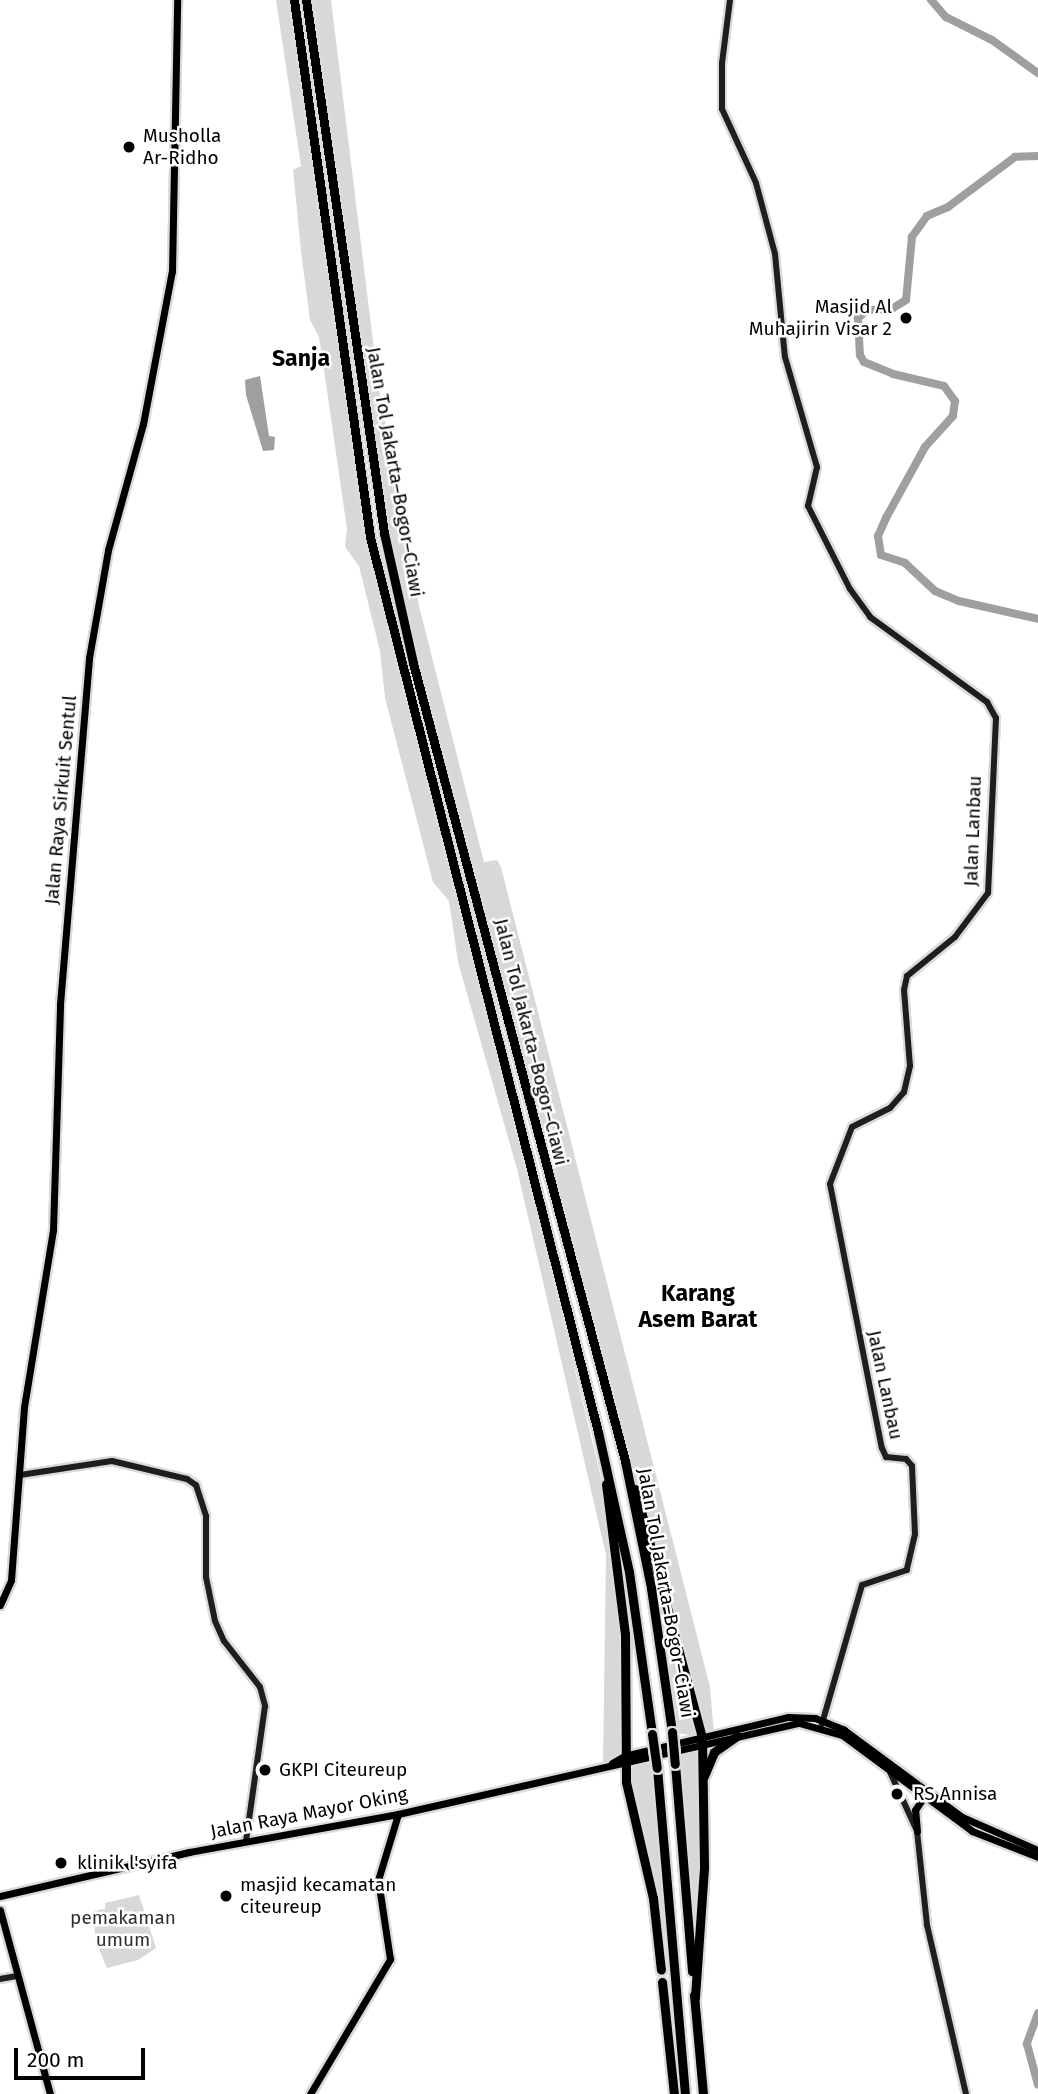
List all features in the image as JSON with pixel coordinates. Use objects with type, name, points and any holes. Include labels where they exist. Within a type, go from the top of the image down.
[{"type":"highway","name":"Jalan Tol Jakarta–Bogor–Ciawi","points":[[294,0],[370,537],[606,1466],[631,1586],[657,1768],[685,2094]]},
{"type":"highway","name":"Jalan Tol Jakarta–Bogor–Ciawi","points":[[306,0],[384,533],[458,832],[625,1461],[651,1588],[672,1732],[703,2094]]},
{"type":"highway","points":[[625,1461],[645,1517],[702,1741],[704,1868],[695,1998]]},
{"type":"highway","points":[[606,1466],[625,1634],[620,1758],[653,1898],[661,1970]]},
{"type":"highway","points":[[702,1781],[714,1752],[737,1736]]},
{"type":"highway","points":[[662,1982],[674,2094]]},
{"type":"main road","name":"Jalan Raya Sirkuit Sentul","points":[[0,1605],[11,1580],[24,1407],[53,1230],[60,1004],[89,658],[108,550],[143,424],[172,271],[177,0]]},
{"type":"main road","name":"Jalan Raya Mayor Oking","points":[[702,1741],[788,1717],[844,1730],[962,1817],[1038,1850]]},
{"type":"main road","name":"Jalan Raya Mayor Oking","points":[[0,1896],[246,1841],[398,1814],[620,1758],[789,1724],[822,1724],[842,1735],[923,1798],[972,1831],[1038,1857]]},
{"type":"main road","points":[[917,1832],[915,1810],[923,1798]]},
{"type":"main road","points":[[310,2094],[390,1959],[379,1880],[398,1814]]},
{"type":"main road","points":[[11,1895],[0,1910],[50,2094]]},
{"type":"street","name":"Jalan Lanbau","points":[[730,0],[722,63],[722,109],[752,172],[776,260],[785,357],[817,467],[810,511],[850,589],[870,617],[987,702],[996,718],[988,894],[955,937],[907,976],[904,990],[911,1066],[905,1092],[891,1108],[852,1127],[830,1184],[881,1448],[886,1457],[906,1460],[912,1466],[915,1539],[906,1570],[863,1583],[822,1724]]},
{"type":"street","points":[[20,1475],[112,1461],[187,1479],[196,1485],[206,1516],[206,1577],[215,1621],[264,1699],[246,1841]]},
{"type":"street","points":[[890,1772],[917,1832],[927,1925],[966,2094]]},
{"type":"street","points":[[0,1979],[17,1976]]},
{"type":"green space","points":[[276,0],[294,0],[363,492],[605,1494],[629,1572],[636,1613],[625,1755],[623,1748],[612,1763],[603,1765],[606,1555],[517,1169],[458,962],[449,901],[433,882],[385,698],[380,651],[359,566],[345,547],[347,529],[324,370],[319,337],[310,320],[301,251],[293,170],[301,166]]},
{"type":"green space","points":[[306,0],[331,0],[379,390],[419,606],[484,862],[497,860],[501,867],[710,1687],[714,1734],[702,1737],[672,1732],[625,1461],[384,533]]},
{"type":"green space","points":[[737,1736],[718,1748],[702,1781],[704,1868],[695,1998],[674,1751]]},
{"type":"green space","points":[[655,1756],[670,1935],[659,1938],[625,1763]]},
{"type":"green space","name":"pemakaman umum","points":[[139,1895],[156,1948],[138,1960],[107,1968],[95,1940],[94,1911],[105,1909],[105,1903]]},
{"type":"shaded area","points":[[260,376],[269,436],[275,437],[274,450],[263,451],[246,395],[245,380]]},
{"type":"waterway","points":[[931,0],[946,17],[992,40],[1038,73]]},
{"type":"waterway","points":[[1038,156],[1015,157],[948,207],[927,216],[912,237],[906,300],[893,308],[866,311],[858,318],[860,355],[864,362],[893,374],[944,386],[955,401],[953,416],[925,447],[886,518],[878,536],[881,555],[905,563],[935,591],[959,601],[1038,619]]},
{"type":"waterway","points":[[1038,2013],[1027,2044],[1038,2085]]},
{"type":"place","name":"Musholla Ar-Ridho","points":[[129,147]]},
{"type":"place","name":"Masjid Al Muhajirin Visar 2","points":[[906,318]]},
{"type":"place","name":"GKPI Citeureup","points":[[265,1770]]},
{"type":"place","name":"RS Annisa","points":[[897,1794]]},
{"type":"place","name":"klinik l'syifa","points":[[61,1863]]},
{"type":"place","name":"masjid kecamatan citeureup","points":[[226,1896]]},
{"type":"district","name":"Sanja","points":[[301,358]]},
{"type":"district","name":"Karang Asem Barat","points":[[698,1306]]}]
